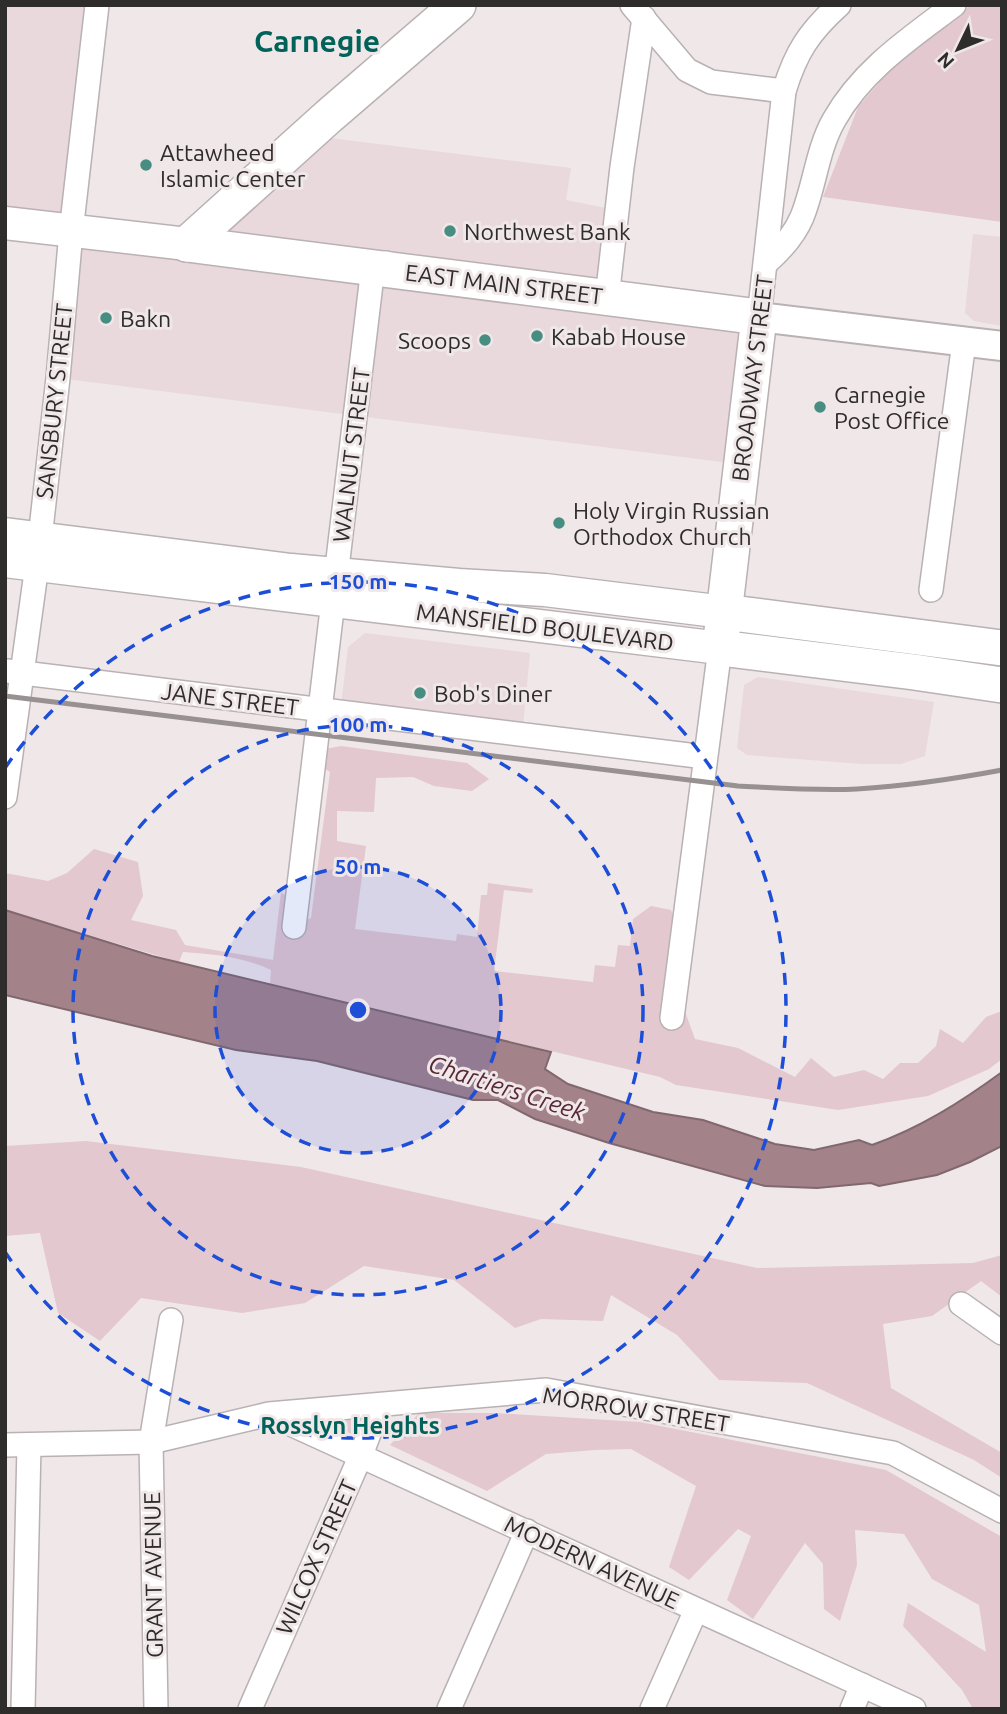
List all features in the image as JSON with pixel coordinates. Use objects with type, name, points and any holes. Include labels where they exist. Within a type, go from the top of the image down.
[{"type":"main road","points":[[187,244],[458,5]]},
{"type":"main road","name":"EAST MAIN STREET","points":[[5,223],[759,317]]},
{"type":"main road","name":"BROADWAY STREET","points":[[720,648],[759,317]]},
{"type":"main road","name":"MANSFIELD BOULEVARD","points":[[5,534],[38,552],[336,588],[720,648],[1002,685]]},
{"type":"main road","name":"MANSFIELD BOULEVARD","points":[[5,561],[38,552]]},
{"type":"main road","name":"MANSFIELD BOULEVARD","points":[[336,588],[545,590],[1002,648]]},
{"type":"street","name":"SANSBURY STREET","points":[[5,797],[13,672],[38,552],[97,5]]},
{"type":"street","name":"BROADWAY STREET","points":[[759,317],[784,91],[792,64],[806,39],[839,5]]},
{"type":"street","points":[[766,263],[783,248],[803,216],[820,150],[833,121],[852,91],[901,44],[954,5]]},
{"type":"street","points":[[638,12],[687,70],[711,82],[784,91]]},
{"type":"street","points":[[607,298],[638,12]]},
{"type":"street","points":[[373,267],[405,256]]},
{"type":"street","name":"WALNUT STREET","points":[[294,927],[373,267]]},
{"type":"street","name":"EAST MAIN STREET","points":[[759,317],[1002,346]]},
{"type":"street","points":[[931,590],[964,342]]},
{"type":"street","name":"BROADWAY STREET","points":[[672,1018],[720,648]]},
{"type":"street","name":"JANE STREET","points":[[13,672],[705,757]]},
{"type":"street","points":[[961,1304],[1002,1333]]},
{"type":"street","name":"GRANT AVENUE","points":[[156,1709],[151,1442],[171,1320]]},
{"type":"street","name":"MORROW STREET","points":[[5,1445],[151,1442],[270,1415],[545,1391],[893,1453],[1002,1511]]},
{"type":"street","name":"WILCOX STREET","points":[[250,1709],[361,1455],[380,1405]]},
{"type":"street","name":"MODERN AVENUE","points":[[270,1415],[914,1709]]},
{"type":"street","points":[[23,1709],[29,1446]]},
{"type":"street","points":[[449,1709],[527,1531]]},
{"type":"street","points":[[652,1709],[696,1610]]},
{"type":"street","points":[[852,1709],[862,1685]]},
{"type":"shaded area","points":[[5,5],[94,5],[83,245],[226,227],[330,138],[571,168],[566,200],[606,208],[593,312],[749,333],[730,463],[58,378],[63,218],[5,210]]},
{"type":"shaded area","points":[[971,5],[1002,5],[1002,222],[823,197],[858,107],[903,55]]},
{"type":"shaded area","points":[[973,234],[1002,237],[1002,326],[974,321],[965,313]]},
{"type":"shaded area","points":[[365,633],[530,653],[523,726],[341,705],[348,647]]},
{"type":"shaded area","points":[[758,677],[934,702],[925,756],[901,764],[862,764],[747,755],[737,748],[744,685]]},
{"type":"shaded area","points":[[341,746],[467,763],[489,779],[472,791],[434,786],[413,777],[376,778],[374,812],[337,811],[337,841],[366,846],[355,929],[456,941],[457,934],[477,937],[481,895],[487,895],[488,883],[533,889],[532,893],[504,890],[494,971],[593,982],[595,965],[615,967],[618,945],[630,946],[633,919],[651,906],[671,910],[677,926],[683,1006],[695,1039],[738,1048],[795,1077],[811,1058],[834,1077],[864,1070],[883,1079],[900,1063],[918,1063],[936,1046],[940,1029],[963,1043],[986,1017],[1002,1011],[1002,1059],[989,1069],[928,1096],[838,1110],[676,1085],[660,1077],[270,984],[271,970],[239,959],[183,952],[179,962],[5,910],[5,873],[48,881],[67,873],[94,849],[138,862],[143,896],[131,920],[176,930],[185,945],[273,960],[281,892],[290,899],[288,928],[311,918],[330,772],[319,765],[320,750]]},
{"type":"shaded area","points":[[86,1141],[301,1167],[757,1268],[973,1263],[1002,1255],[1002,1297],[981,1281],[932,1316],[883,1324],[891,1388],[1002,1453],[1002,1478],[974,1460],[807,1383],[719,1380],[677,1335],[611,1295],[603,1321],[541,1319],[515,1328],[454,1280],[364,1266],[305,1303],[242,1313],[141,1298],[100,1341],[58,1313],[40,1233],[5,1236],[5,1146]]},
{"type":"shaded area","points":[[419,1413],[495,1413],[640,1422],[886,1470],[1002,1537],[1002,1709],[973,1709],[962,1690],[903,1626],[908,1603],[986,1652],[979,1605],[932,1579],[904,1534],[855,1530],[857,1565],[840,1621],[824,1609],[823,1564],[805,1543],[753,1619],[727,1600],[751,1536],[738,1529],[689,1580],[669,1567],[696,1486],[631,1449],[546,1454],[487,1491],[390,1445]]},
{"type":"shaded area","points":[[366,1417],[358,1437],[332,1425],[333,1420]]},
{"type":"water","name":"Chartiers Creek","points":[[5,910],[152,956],[551,1052],[545,1069],[568,1084],[653,1112],[703,1120],[775,1144],[814,1150],[859,1140],[872,1145],[907,1131],[940,1113],[1002,1072],[1002,1146],[937,1175],[879,1186],[871,1183],[817,1188],[765,1186],[609,1143],[535,1119],[498,1100],[473,1100],[317,1061],[236,1050],[5,995]]},
{"type":"railway","points":[[5,696],[738,786],[857,789],[930,782],[1002,770]]},
{"type":"place","name":"Attawheed Islamic Center","points":[[146,165]]},
{"type":"place","name":"Northwest Bank","points":[[450,231]]},
{"type":"place","name":"Bakn","points":[[106,318]]},
{"type":"place","name":"Kabab House","points":[[537,336]]},
{"type":"place","name":"Scoops","points":[[485,340]]},
{"type":"place","name":"Carnegie Post Office","points":[[820,407]]},
{"type":"place","name":"Holy Virgin Russian Orthodox Church","points":[[559,523]]},
{"type":"place","name":"Bob's Diner","points":[[420,693]]},
{"type":"district","name":"Carnegie","points":[[317,41]]},
{"type":"district","name":"Rosslyn Heights","points":[[350,1425]]}]
